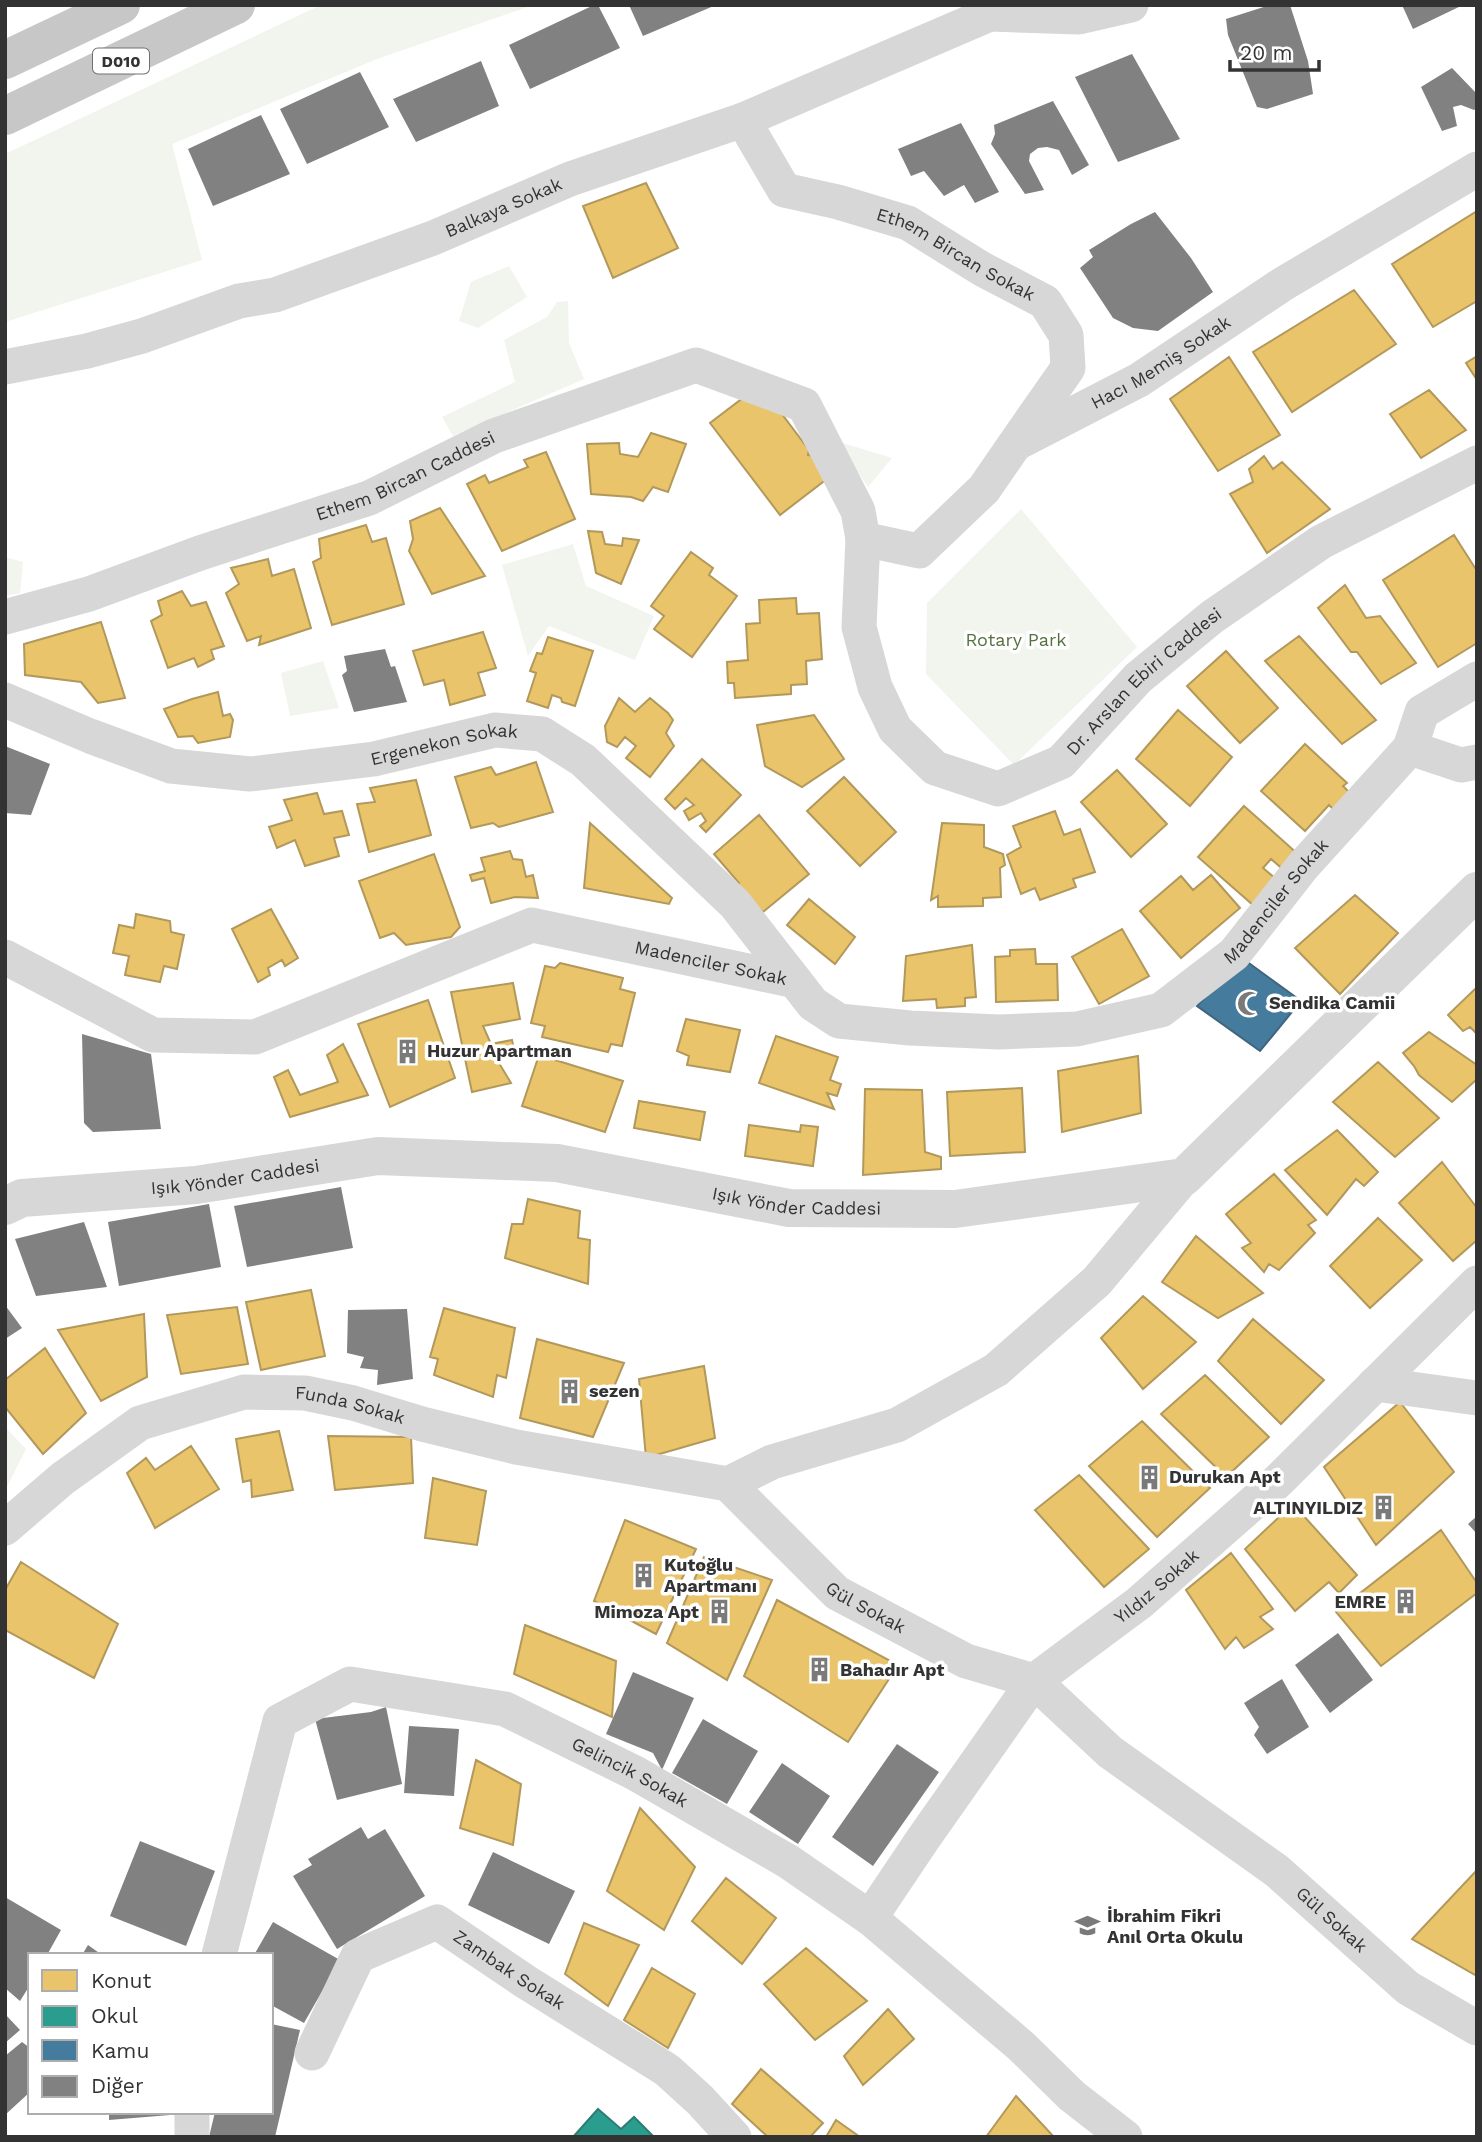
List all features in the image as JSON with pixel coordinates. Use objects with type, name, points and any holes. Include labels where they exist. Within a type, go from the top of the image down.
[{"type":"highway","points":[[5,60],[121,5]]},
{"type":"highway","name":"D010","points":[[5,116],[236,5]]},
{"type":"street","points":[[994,9],[1079,17],[1131,5]]},
{"type":"street","name":"Balkaya Sokak","points":[[5,368],[142,336],[239,301],[275,295],[433,238],[570,179],[743,120],[994,9]]},
{"type":"street","name":"Ethem Bircan Sokak","points":[[743,120],[784,190],[838,202],[908,223],[982,269],[1045,302],[1066,335],[1068,368],[1015,444]]},
{"type":"street","name":"Hacı Memiş Sokak","points":[[863,539],[919,551],[984,489],[1015,444],[1139,380],[1283,284],[1477,169]]},
{"type":"street","name":"Ethem Bircan Caddesi","points":[[5,617],[89,594],[200,553],[369,498],[494,436],[696,365],[804,405]]},
{"type":"street","name":"Dr. Arslan Ebiri Caddesi","points":[[804,405],[858,511],[863,539],[859,627],[875,687],[895,729],[935,768],[998,789],[1061,762],[1138,678],[1212,617],[1321,542],[1477,463]]},
{"type":"street","points":[[1477,679],[1422,712],[1410,748],[1461,765],[1477,762]]},
{"type":"street","name":"Ergenekon Sokak","points":[[5,700],[171,766],[250,774],[374,759],[495,730],[542,734],[583,760],[735,904],[795,981]]},
{"type":"street","name":"Madenciler Sokak","points":[[5,957],[153,1035],[255,1037],[532,925],[795,981],[813,1004],[839,1021],[910,1028],[999,1032],[1077,1029],[1161,1010],[1234,954],[1303,866],[1410,748]]},
{"type":"street","points":[[729,1484],[772,1462],[897,1425],[996,1370],[1097,1281],[1184,1177],[1477,891]]},
{"type":"street","name":"Işık Yönder Caddesi","points":[[5,1206],[22,1198],[196,1185],[378,1156],[557,1163],[789,1208],[956,1209],[1184,1177]]},
{"type":"street","name":"Yıldız Sokak","points":[[870,1918],[1034,1681],[1139,1603],[1278,1481],[1477,1283]]},
{"type":"street","points":[[1375,1384],[1477,1398]]},
{"type":"street","name":"Funda Sokak","points":[[5,1528],[62,1479],[140,1423],[244,1392],[305,1393],[353,1402],[422,1424],[516,1447],[729,1484]]},
{"type":"street","name":"Gül Sokak","points":[[729,1484],[837,1593],[966,1661],[1034,1681],[1110,1752],[1277,1871],[1408,1988],[1477,2028]]},
{"type":"street","name":"Gelincik Sokak","points":[[220,1953],[280,1721],[350,1684],[505,1709],[635,1773],[789,1862],[870,1918],[1021,2046],[1072,2096],[1125,2137]]},
{"type":"street","name":"Zambak Sokak","points":[[312,2053],[358,1956],[437,1922],[526,1982],[667,2070],[700,2100],[734,2137]]},
{"type":"street","points":[[191,2137],[192,2114]]},
{"type":"green space","points":[[321,5],[533,5],[377,59],[172,144],[202,260],[5,322],[5,154]]},
{"type":"green space","points":[[509,266],[527,297],[478,328],[459,321],[471,282]]},
{"type":"green space","points":[[568,301],[569,343],[584,379],[453,436],[442,417],[515,382],[504,340],[547,317],[557,302]]},
{"type":"green space","points":[[836,441],[892,458],[868,487]]},
{"type":"green space","name":"Rotary Park","points":[[1021,509],[1137,647],[1014,765],[926,674],[927,603]]},
{"type":"green space","points":[[573,544],[586,586],[654,616],[635,660],[549,626],[528,656],[502,565]]},
{"type":"green space","points":[[5,557],[23,562],[20,593],[5,596]]},
{"type":"green space","points":[[323,661],[339,708],[290,716],[281,673]]},
{"type":"green space","points":[[5,1427],[26,1449],[5,1491]]},
{"type":"building: Konut","points":[[646,183],[678,248],[613,278],[583,206]]},
{"type":"building: Konut","points":[[1477,211],[1477,301],[1433,327],[1392,264]]},
{"type":"building: Konut","points":[[1354,290],[1396,344],[1292,412],[1253,352]]},
{"type":"building: Konut","points":[[1477,356],[1477,380],[1466,363]]},
{"type":"building: Konut","points":[[1229,357],[1280,435],[1218,471],[1170,399]]},
{"type":"building: Konut","points":[[760,385],[809,450],[808,455],[818,457],[832,475],[780,515],[710,423]]},
{"type":"building: Konut","points":[[1429,390],[1466,430],[1421,458],[1390,414]]},
{"type":"building: Konut","points":[[651,433],[686,444],[668,492],[653,487],[643,501],[631,497],[591,494],[587,444],[619,443],[620,454],[638,457]]},
{"type":"building: Konut","points":[[546,452],[575,519],[502,551],[467,484],[485,475],[489,483],[528,467],[524,460]]},
{"type":"building: Konut","points":[[1264,456],[1273,469],[1282,462],[1330,509],[1267,553],[1230,494],[1253,482],[1249,469]]},
{"type":"building: Konut","points":[[440,508],[485,576],[432,594],[409,551],[413,539],[410,521]]},
{"type":"building: Konut","points":[[366,525],[372,542],[386,538],[404,604],[332,625],[313,562],[321,558],[319,539]]},
{"type":"building: Konut","points":[[588,531],[602,532],[605,544],[622,546],[623,538],[639,540],[621,584],[596,573]]},
{"type":"building: Konut","points":[[1454,535],[1477,571],[1477,643],[1438,667],[1383,580]]},
{"type":"building: Konut","points":[[691,552],[713,568],[709,575],[737,596],[692,657],[654,629],[664,616],[651,606]]},
{"type":"building: Konut","points":[[268,559],[272,576],[294,569],[311,628],[259,645],[261,636],[247,641],[226,593],[239,584],[231,568]]},
{"type":"building: Konut","points":[[1345,585],[1366,618],[1380,616],[1416,663],[1381,684],[1357,652],[1351,652],[1318,608]]},
{"type":"building: Konut","points":[[182,591],[191,606],[206,602],[224,646],[211,650],[214,659],[198,667],[194,658],[168,668],[151,621],[162,615],[158,601]]},
{"type":"building: Konut","points":[[796,598],[797,614],[819,613],[822,659],[806,661],[807,684],[791,685],[791,694],[735,698],[734,683],[728,683],[727,662],[748,660],[746,624],[760,623],[759,600]]},
{"type":"building: Konut","points":[[101,622],[125,698],[98,703],[81,682],[25,675],[24,644]]},
{"type":"building: Konut","points":[[483,632],[496,668],[478,673],[485,695],[450,705],[444,680],[424,685],[413,651]]},
{"type":"building: Konut","points":[[1299,636],[1376,720],[1342,744],[1265,661]]},
{"type":"building: Konut","points":[[548,637],[593,651],[575,706],[552,695],[548,708],[527,701],[536,673],[530,671],[537,653],[542,654]]},
{"type":"building: Konut","points":[[1226,651],[1278,708],[1240,743],[1187,686]]},
{"type":"building: Konut","points":[[218,692],[223,716],[230,714],[233,720],[230,737],[198,743],[193,736],[178,737],[164,709]]},
{"type":"building: Konut","points":[[619,698],[635,712],[650,698],[673,720],[666,733],[674,746],[650,777],[626,758],[636,746],[625,737],[617,747],[607,742],[605,726]]},
{"type":"building: Konut","points":[[1178,710],[1232,757],[1190,806],[1136,759]]},
{"type":"building: Konut","points":[[814,715],[844,759],[802,787],[765,766],[757,725]]},
{"type":"building: Konut","points":[[1305,744],[1347,783],[1343,786],[1350,793],[1334,810],[1329,805],[1305,831],[1261,791]]},
{"type":"building: Konut","points":[[702,759],[741,795],[706,832],[700,826],[706,821],[701,813],[689,820],[684,811],[694,805],[686,798],[675,809],[665,799]]},
{"type":"building: Konut","points":[[536,762],[553,812],[499,827],[493,823],[471,828],[455,777],[491,767],[496,775]]},
{"type":"building: Konut","points":[[1117,770],[1167,824],[1131,857],[1081,802]]},
{"type":"building: Konut","points":[[844,777],[896,832],[860,866],[807,811]]},
{"type":"building: Konut","points":[[416,780],[431,835],[369,852],[357,804],[375,802],[370,788]]},
{"type":"building: Konut","points":[[317,793],[324,814],[342,811],[349,835],[334,838],[339,856],[305,866],[295,840],[277,848],[269,827],[292,820],[284,800]]},
{"type":"building: Konut","points":[[1244,806],[1299,855],[1285,871],[1271,859],[1263,868],[1276,879],[1253,905],[1198,857]]},
{"type":"building: Konut","points":[[1055,811],[1064,835],[1080,829],[1095,872],[1073,879],[1076,887],[1040,900],[1035,888],[1021,894],[1007,855],[1021,847],[1013,826]]},
{"type":"building: Konut","points":[[759,815],[809,874],[763,912],[736,890],[739,883],[714,854]]},
{"type":"building: Konut","points":[[590,823],[672,898],[669,904],[584,888]]},
{"type":"building: Konut","points":[[942,823],[984,825],[984,847],[1003,854],[1005,865],[1000,868],[1001,897],[983,898],[983,906],[938,907],[938,896],[931,900]]},
{"type":"building: Konut","points":[[510,851],[513,859],[522,860],[526,877],[533,875],[538,898],[515,897],[491,903],[484,878],[472,881],[470,875],[485,871],[481,858]]},
{"type":"building: Konut","points":[[434,854],[460,927],[451,937],[406,945],[394,933],[380,938],[359,881]]},
{"type":"building: Konut","points":[[1211,875],[1240,908],[1181,958],[1140,911],[1181,876],[1193,890]]},
{"type":"building: Konut","points":[[1355,895],[1398,933],[1340,994],[1295,948]]},
{"type":"building: Konut","points":[[809,899],[855,937],[835,964],[787,925]]},
{"type":"building: Konut","points":[[271,909],[298,958],[285,966],[282,960],[268,968],[270,975],[258,982],[232,929]]},
{"type":"building: Konut","points":[[136,914],[170,921],[171,932],[184,935],[177,969],[164,966],[160,982],[125,975],[129,956],[113,953],[119,925],[134,928]]},
{"type":"building: Konut","points":[[1122,929],[1149,976],[1099,1004],[1072,957]]},
{"type":"building: Konut","points":[[972,945],[976,997],[965,998],[965,1006],[937,1008],[936,999],[903,1001],[906,956]]},
{"type":"building: Konut","points":[[1035,949],[1036,964],[1057,964],[1058,1000],[996,1002],[995,957],[1010,956],[1010,950]]},
{"type":"building: Konut","points":[[560,963],[623,978],[620,989],[635,993],[622,1046],[611,1044],[608,1052],[542,1037],[545,1026],[531,1023],[545,966],[555,968]]},
{"type":"building: Konut","points":[[513,983],[520,1019],[483,1026],[491,1044],[512,1040],[515,1054],[496,1058],[511,1083],[472,1092],[451,992]]},
{"type":"building: Konut","points":[[1477,987],[1477,1034],[1470,1027],[1463,1031],[1448,1015]]},
{"type":"building: Konut","name":"Huzur Apartman","points":[[428,1000],[455,1078],[390,1107],[358,1024]]},
{"type":"building: Konut","points":[[686,1019],[740,1030],[730,1072],[687,1065],[689,1056],[677,1051]]},
{"type":"building: Konut","points":[[1429,1032],[1477,1065],[1477,1079],[1452,1102],[1419,1075],[1403,1053]]},
{"type":"building: Konut","points":[[776,1036],[838,1057],[830,1080],[841,1084],[837,1096],[827,1093],[834,1109],[759,1083]]},
{"type":"building: Konut","points":[[343,1044],[368,1095],[290,1117],[274,1077],[288,1070],[300,1095],[338,1082],[327,1055]]},
{"type":"building: Konut","points":[[539,1055],[623,1081],[605,1132],[522,1106]]},
{"type":"building: Konut","points":[[1138,1056],[1141,1113],[1062,1132],[1058,1071]]},
{"type":"building: Konut","points":[[1378,1062],[1439,1118],[1395,1157],[1333,1102]]},
{"type":"building: Konut","points":[[1022,1088],[1025,1152],[950,1156],[947,1092]]},
{"type":"building: Konut","points":[[865,1089],[922,1090],[925,1152],[941,1157],[941,1169],[863,1175]]},
{"type":"building: Konut","points":[[639,1101],[705,1112],[700,1140],[634,1128]]},
{"type":"building: Konut","points":[[749,1125],[800,1132],[801,1125],[818,1127],[813,1166],[745,1156]]},
{"type":"building: Konut","points":[[1337,1130],[1378,1172],[1364,1186],[1356,1179],[1327,1215],[1285,1170]]},
{"type":"building: Konut","points":[[1442,1162],[1477,1208],[1477,1240],[1453,1261],[1399,1203]]},
{"type":"building: Konut","points":[[1274,1174],[1316,1220],[1308,1225],[1315,1233],[1279,1270],[1269,1264],[1264,1272],[1242,1248],[1251,1243],[1226,1214]]},
{"type":"building: Konut","points":[[528,1199],[580,1211],[578,1238],[590,1240],[588,1284],[505,1258],[512,1224],[523,1224]]},
{"type":"building: Konut","points":[[1378,1218],[1422,1260],[1370,1308],[1330,1266]]},
{"type":"building: Konut","points":[[1196,1236],[1263,1293],[1218,1318],[1162,1282]]},
{"type":"building: Konut","points":[[311,1290],[325,1356],[261,1370],[246,1302]]},
{"type":"building: Konut","points":[[1143,1296],[1196,1342],[1143,1389],[1101,1338]]},
{"type":"building: Konut","points":[[237,1307],[248,1364],[181,1374],[167,1315]]},
{"type":"building: Konut","points":[[444,1308],[515,1328],[506,1378],[497,1375],[493,1397],[434,1375],[438,1359],[430,1357]]},
{"type":"building: Konut","points":[[144,1314],[147,1377],[101,1401],[58,1330]]},
{"type":"building: Konut","points":[[1253,1319],[1324,1380],[1281,1424],[1218,1361]]},
{"type":"building: Konut","name":"sezen","points":[[537,1339],[624,1363],[593,1437],[520,1418]]},
{"type":"building: Konut","points":[[45,1348],[86,1413],[43,1454],[5,1407],[5,1380]]},
{"type":"building: Konut","points":[[704,1366],[715,1438],[646,1458],[639,1379]]},
{"type":"building: Konut","points":[[1205,1375],[1269,1437],[1226,1477],[1161,1414]]},
{"type":"building: Konut","name":"ALTINYILDIZ","points":[[1400,1402],[1454,1472],[1376,1545],[1324,1467]]},
{"type":"building: Konut","name":"Durukan Apt","points":[[1142,1421],[1210,1488],[1157,1537],[1089,1466]]},
{"type":"building: Konut","points":[[279,1431],[293,1490],[252,1497],[251,1480],[243,1482],[236,1439]]},
{"type":"building: Konut","points":[[328,1436],[411,1437],[413,1483],[335,1490]]},
{"type":"building: Konut","points":[[191,1446],[219,1489],[155,1528],[127,1473],[146,1458],[155,1470]]},
{"type":"building: Konut","points":[[1079,1475],[1149,1549],[1104,1587],[1035,1510]]},
{"type":"building: Konut","points":[[433,1478],[486,1491],[477,1545],[425,1538]]},
{"type":"building: Konut","points":[[1293,1504],[1357,1575],[1339,1593],[1329,1582],[1295,1611],[1245,1549]]},
{"type":"building: Konut","name":"Kutoğlu Apartmanı","points":[[625,1520],[696,1549],[656,1634],[594,1601]]},
{"type":"building: Konut","name":"EMRE","points":[[1441,1530],[1477,1583],[1477,1593],[1381,1666],[1336,1612]]},
{"type":"building: Konut","points":[[1231,1553],[1273,1609],[1260,1617],[1273,1629],[1244,1648],[1236,1637],[1225,1649],[1186,1590]]},
{"type":"building: Konut","name":"Mimoza Apt","points":[[704,1557],[772,1580],[727,1680],[667,1643]]},
{"type":"building: Konut","points":[[21,1562],[118,1624],[94,1678],[5,1630],[5,1590]]},
{"type":"building: Konut","name":"Bahadır Apt","points":[[777,1600],[898,1665],[848,1742],[744,1676]]},
{"type":"building: Konut","points":[[525,1625],[616,1661],[612,1717],[514,1674]]},
{"type":"building: Konut","points":[[476,1760],[521,1784],[513,1845],[460,1828]]},
{"type":"building: Konut","points":[[640,1808],[695,1867],[664,1930],[607,1891]]},
{"type":"building: Konut","points":[[1477,1870],[1477,1976],[1412,1939]]},
{"type":"building: Konut","points":[[726,1878],[776,1918],[742,1964],[692,1921]]},
{"type":"building: Konut","points":[[584,1923],[639,1945],[608,2006],[565,1974]]},
{"type":"building: Konut","points":[[806,1948],[867,2001],[815,2040],[764,1984]]},
{"type":"building: Konut","points":[[652,1968],[695,1994],[668,2048],[624,2020]]},
{"type":"building: Konut","points":[[888,2009],[914,2039],[863,2085],[844,2056]]},
{"type":"building: Konut","points":[[761,2069],[823,2123],[810,2137],[768,2137],[732,2104]]},
{"type":"building: Konut","points":[[1016,2096],[1054,2137],[986,2137]]},
{"type":"building: Konut","points":[[836,2120],[860,2137],[826,2137]]},
{"type":"building: Okul","points":[[598,2109],[621,2129],[634,2117],[654,2137],[573,2137]]},
{"type":"building: Kamu","name":"Sendika Camii","points":[[1242,958],[1301,1001],[1260,1051],[1197,1006]]},
{"type":"building: Diğer","points":[[598,5],[620,48],[530,89],[509,45]]},
{"type":"building: Diğer","points":[[629,5],[716,5],[643,36]]},
{"type":"building: Diğer","points":[[1270,5],[1290,5],[1308,61],[1313,94],[1267,109],[1257,107],[1228,35],[1226,19]]},
{"type":"building: Diğer","points":[[1402,5],[1463,5],[1413,29]]},
{"type":"building: Diğer","points":[[1132,54],[1180,139],[1118,162],[1075,77]]},
{"type":"building: Diğer","points":[[481,61],[499,106],[416,142],[393,99]]},
{"type":"building: Diğer","points":[[1452,68],[1477,94],[1477,108],[1474,110],[1461,105],[1453,107],[1457,126],[1442,131],[1421,87]]},
{"type":"building: Diğer","points":[[360,72],[389,127],[307,164],[280,109]]},
{"type":"building: Diğer","points":[[1053,101],[1089,165],[1072,175],[1059,150],[1038,148],[1030,154],[1029,161],[1044,190],[1025,194],[991,144],[995,134],[994,125]]},
{"type":"building: Diğer","points":[[261,115],[290,174],[213,206],[188,149]]},
{"type":"building: Diğer","points":[[961,123],[999,192],[975,203],[964,185],[944,196],[924,171],[911,176],[898,149]]},
{"type":"building: Diğer","points":[[1155,212],[1191,258],[1213,292],[1158,331],[1133,328],[1113,318],[1080,268],[1093,257],[1089,250]]},
{"type":"building: Diğer","points":[[385,649],[391,667],[395,666],[407,702],[354,712],[342,675],[347,671],[344,656]]},
{"type":"building: Diğer","points":[[5,746],[50,764],[31,815],[5,813]]},
{"type":"building: Diğer","points":[[82,1034],[151,1054],[161,1129],[93,1132],[84,1123]]},
{"type":"building: Diğer","points":[[341,1187],[353,1248],[247,1267],[234,1206]]},
{"type":"building: Diğer","points":[[209,1204],[221,1267],[119,1286],[108,1222]]},
{"type":"building: Diğer","points":[[84,1222],[107,1287],[36,1296],[15,1239]]},
{"type":"building: Diğer","points":[[5,1305],[22,1328],[5,1339]]},
{"type":"building: Diğer","points":[[407,1309],[413,1379],[377,1385],[378,1370],[360,1368],[364,1357],[347,1353],[348,1310]]},
{"type":"building: Diğer","points":[[1477,1516],[1477,1534],[1468,1524]]},
{"type":"building: Diğer","points":[[1338,1633],[1373,1680],[1330,1713],[1295,1665]]},
{"type":"building: Diğer","points":[[633,1672],[694,1698],[662,1770],[653,1753],[606,1734]]},
{"type":"building: Diğer","points":[[1282,1679],[1309,1727],[1267,1754],[1254,1735],[1259,1727],[1244,1703]]},
{"type":"building: Diğer","points":[[386,1707],[402,1784],[337,1800],[315,1719],[371,1712]]},
{"type":"building: Diğer","points":[[703,1719],[758,1751],[727,1804],[672,1773]]},
{"type":"building: Diğer","points":[[409,1726],[459,1729],[454,1796],[404,1793]]},
{"type":"building: Diğer","points":[[897,1744],[939,1772],[873,1866],[832,1837]]},
{"type":"building: Diğer","points":[[782,1763],[830,1796],[798,1844],[749,1812]]},
{"type":"building: Diğer","points":[[361,1827],[368,1839],[385,1829],[425,1896],[337,1949],[293,1876],[312,1865],[308,1859]]},
{"type":"building: Diğer","points":[[140,1841],[215,1871],[186,1946],[110,1916]]},
{"type":"building: Diğer","points":[[493,1852],[575,1891],[549,1944],[468,1905]]},
{"type":"building: Diğer","points":[[5,1897],[61,1930],[48,1953],[28,1953],[28,1988],[20,2001],[5,1988]]},
{"type":"building: Diğer","points":[[273,1922],[340,1960],[304,2023],[273,2006],[273,1953],[255,1953]]},
{"type":"building: Diğer","points":[[88,1945],[99,1953],[83,1953]]},
{"type":"building: Diğer","points":[[5,2014],[20,2030],[5,2043]]},
{"type":"building: Diğer","points":[[273,2024],[300,2030],[275,2137],[209,2137],[215,2114],[273,2114]]},
{"type":"building: Diğer","points":[[22,2042],[28,2046],[28,2094],[5,2115],[5,2056]]},
{"type":"building: Diğer","points":[[109,2114],[170,2114],[170,2115],[109,2120]]},
{"type":"place","name":"Sendika Camii","points":[[1249,1003]]},
{"type":"place","name":"Huzur Apartman","points":[[407,1051]]},
{"type":"place","name":"sezen","points":[[569,1391]]},
{"type":"place","name":"Durukan Apt","points":[[1149,1477]]},
{"type":"place","name":"ALTINYILDIZ","points":[[1383,1508]]},
{"type":"place","name":"Kutoğlu Apartmanı","points":[[644,1575]]},
{"type":"place","name":"EMRE","points":[[1406,1602]]},
{"type":"place","name":"Mimoza Apt","points":[[719,1612]]},
{"type":"place","name":"Bahadır Apt","points":[[820,1670]]},
{"type":"place","name":"İbrahim Fikri Anıl Orta Okulu","points":[[1087,1926]]}]
